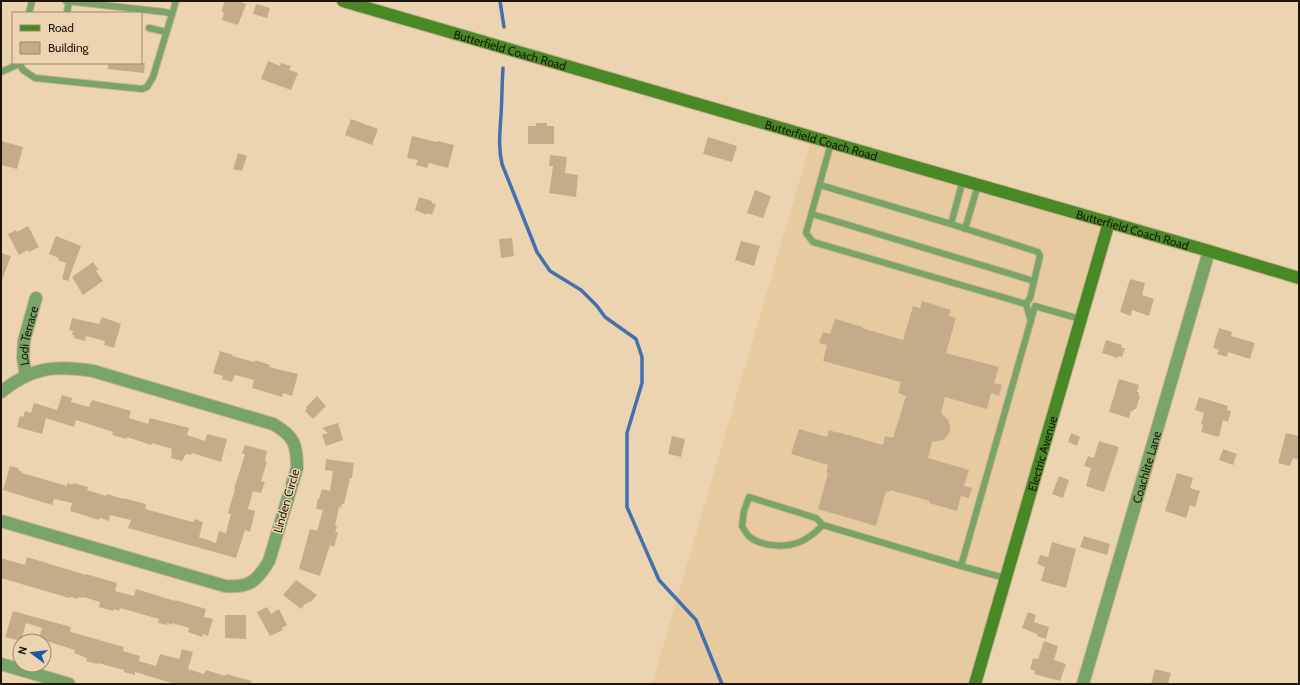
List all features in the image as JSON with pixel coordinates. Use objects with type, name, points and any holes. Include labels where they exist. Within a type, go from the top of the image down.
[{"type":"main road","name":"Butterfield Coach Road","points":[[343,1],[1299,278]]},
{"type":"main road","name":"Electric Avenue","points":[[975,684],[1109,222]]},
{"type":"street","name":"Coachlite Lane","points":[[1083,684],[1208,251]]},
{"type":"street","name":"Lodi Terrace","points":[[26,375],[23,358],[24,341],[36,298]]},
{"type":"street","name":"Linden Circle","points":[[1,392],[26,375],[48,369],[69,367],[93,371],[273,424],[284,430],[292,440],[297,453],[297,468],[269,561],[262,573],[251,582],[238,587],[225,586],[1,521]]},
{"type":"street","points":[[1,664],[69,684]]},
{"type":"lane","points":[[29,12],[32,1]]},
{"type":"lane","points":[[67,12],[67,1],[133,11],[165,12],[172,14]]},
{"type":"lane","points":[[1,72],[19,64],[23,70],[35,78],[142,90],[147,87],[153,77],[176,1]]},
{"type":"lane","points":[[149,28],[166,32]]},
{"type":"lane","points":[[831,143],[806,233],[813,242],[1026,304]]},
{"type":"lane","points":[[951,224],[963,180]]},
{"type":"lane","points":[[820,185],[951,224],[1038,252],[1040,256],[1030,298],[1026,304]]},
{"type":"lane","points":[[965,229],[978,185]]},
{"type":"lane","points":[[812,214],[1034,280]]},
{"type":"lane","points":[[1026,304],[1031,321]]},
{"type":"lane","points":[[961,566],[1035,306],[1080,319]]},
{"type":"lane","points":[[823,525],[814,534],[798,543],[784,546],[771,545],[757,541],[748,535],[742,526],[744,511],[749,497],[816,518],[823,525],[1005,578]]},
{"type":"shaded area","points":[[812,138],[1109,222],[975,684],[652,684]]},
{"type":"building","points":[[225,1],[237,1],[246,4],[238,25],[222,20],[224,13],[222,12],[222,9]]},
{"type":"building","points":[[256,4],[270,8],[267,18],[253,14]]},
{"type":"building","points":[[268,61],[280,66],[281,63],[291,66],[289,70],[298,73],[291,90],[261,79]]},
{"type":"building","points":[[145,63],[144,73],[108,69],[108,64]]},
{"type":"building","points":[[351,119],[378,129],[372,145],[345,135]]},
{"type":"building","points":[[536,123],[547,123],[547,126],[554,126],[554,144],[528,144],[528,126],[536,126]]},
{"type":"building","points":[[412,136],[454,145],[448,168],[429,163],[427,168],[416,165],[418,160],[407,158]]},
{"type":"building","points":[[708,137],[737,146],[732,162],[703,154]]},
{"type":"building","points":[[1,141],[23,147],[17,169],[1,165]]},
{"type":"building","points":[[238,153],[247,156],[242,171],[233,169]]},
{"type":"building","points":[[550,155],[567,157],[565,173],[578,175],[576,197],[549,193],[553,166],[549,166]]},
{"type":"building","points":[[755,190],[771,196],[763,218],[747,213]]},
{"type":"building","points":[[419,197],[432,201],[432,203],[436,204],[432,215],[427,213],[427,215],[415,210]]},
{"type":"building","points":[[28,226],[39,247],[29,252],[28,250],[19,255],[8,234],[16,230],[17,232]]},
{"type":"building","points":[[56,236],[81,246],[68,281],[62,279],[66,263],[49,254]]},
{"type":"building","points":[[512,238],[514,256],[501,258],[499,239]]},
{"type":"building","points":[[741,241],[760,246],[754,266],[735,260]]},
{"type":"building","points":[[1,253],[11,256],[2,280],[1,280]]},
{"type":"building","points":[[93,262],[98,269],[96,271],[103,281],[83,295],[72,277]]},
{"type":"building","points":[[1130,279],[1145,283],[1142,295],[1154,299],[1149,316],[1132,310],[1131,316],[1120,312]]},
{"type":"building","points":[[922,301],[951,310],[949,316],[956,318],[946,353],[999,367],[994,383],[1002,385],[999,396],[991,393],[987,409],[945,397],[941,413],[948,420],[950,431],[943,440],[932,442],[928,458],[969,470],[964,486],[972,488],[969,498],[961,496],[957,511],[929,503],[930,501],[890,490],[889,492],[886,491],[876,526],[818,509],[828,473],[826,473],[828,465],[791,454],[799,429],[827,437],[829,430],[883,445],[885,436],[893,438],[906,396],[898,393],[901,382],[823,361],[827,345],[819,343],[823,332],[830,334],[835,319],[903,340],[913,306],[920,308]]},
{"type":"building","points":[[102,317],[121,324],[114,348],[104,345],[105,341],[86,336],[85,341],[74,338],[74,335],[72,335],[73,331],[69,330],[72,318],[99,324]]},
{"type":"building","points":[[1219,328],[1232,332],[1231,336],[1255,343],[1250,359],[1228,352],[1227,357],[1217,354],[1219,350],[1213,348]]},
{"type":"building","points":[[1106,340],[1122,345],[1121,348],[1125,348],[1122,357],[1118,356],[1118,358],[1102,353]]},
{"type":"building","points":[[220,351],[255,362],[255,360],[270,365],[269,367],[298,374],[292,396],[283,393],[282,397],[252,388],[254,380],[235,375],[232,382],[222,379],[223,376],[213,373]]},
{"type":"building","points":[[1119,379],[1139,385],[1137,392],[1139,392],[1138,395],[1140,396],[1136,409],[1131,411],[1129,418],[1109,412]]},
{"type":"building","points":[[62,395],[72,398],[71,402],[89,407],[92,400],[131,411],[129,418],[148,424],[150,418],[189,428],[187,435],[205,441],[207,434],[227,439],[221,462],[192,453],[191,455],[186,454],[182,461],[171,458],[172,449],[152,443],[151,445],[127,437],[127,439],[112,435],[113,432],[76,420],[74,427],[46,418],[42,434],[17,427],[20,416],[23,417],[25,411],[31,413],[34,403],[57,410]]},
{"type":"building","points":[[317,396],[326,406],[313,419],[305,411],[307,409],[306,407]]},
{"type":"building","points":[[1199,397],[1228,406],[1227,410],[1231,411],[1228,422],[1223,420],[1219,437],[1201,432],[1203,425],[1201,424],[1204,413],[1195,410]]},
{"type":"building","points":[[338,423],[343,440],[326,446],[322,435],[328,433],[322,428]]},
{"type":"building","points":[[1071,433],[1080,437],[1077,446],[1068,442]]},
{"type":"building","points":[[1286,433],[1299,436],[1299,460],[1293,458],[1290,466],[1278,463]]},
{"type":"building","points":[[672,436],[685,439],[681,457],[668,454]]},
{"type":"building","points":[[1099,441],[1119,447],[1104,492],[1086,486],[1091,468],[1084,466],[1088,456],[1094,458]]},
{"type":"building","points":[[245,445],[267,451],[265,461],[267,462],[261,481],[265,482],[261,493],[253,491],[248,509],[255,511],[250,532],[245,530],[236,558],[128,528],[131,520],[110,515],[109,521],[100,518],[99,520],[70,511],[72,503],[54,499],[52,505],[3,490],[10,466],[19,468],[18,470],[22,473],[67,486],[67,483],[73,485],[73,483],[88,487],[87,490],[106,496],[107,494],[146,504],[145,509],[189,521],[194,522],[194,519],[203,522],[199,537],[216,543],[219,531],[226,533],[231,514],[228,513],[245,454],[242,454]]},
{"type":"building","points":[[1223,449],[1237,454],[1233,465],[1219,460]]},
{"type":"building","points":[[326,459],[354,463],[352,478],[350,478],[344,504],[342,504],[341,508],[339,507],[335,526],[337,526],[335,532],[338,532],[334,547],[330,545],[320,576],[299,569],[310,529],[317,531],[323,510],[316,509],[318,498],[319,499],[322,489],[330,491],[333,471],[325,470]]},
{"type":"building","points":[[1177,473],[1193,478],[1190,488],[1200,491],[1195,507],[1190,505],[1186,518],[1165,511]]},
{"type":"building","points":[[1059,476],[1069,480],[1063,498],[1052,494]]},
{"type":"building","points":[[1084,536],[1110,544],[1107,555],[1080,547]]},
{"type":"building","points":[[1052,542],[1076,549],[1066,588],[1041,581],[1045,567],[1037,564],[1040,555],[1048,557]]},
{"type":"building","points":[[27,557],[117,583],[115,591],[134,596],[136,589],[206,609],[204,617],[213,619],[208,636],[203,634],[202,637],[188,632],[189,628],[172,623],[172,625],[167,623],[167,625],[158,623],[159,619],[120,608],[119,611],[114,609],[113,611],[99,607],[100,602],[83,597],[78,597],[78,599],[69,598],[1,578],[1,558],[25,565]]},
{"type":"building","points":[[296,580],[317,595],[311,602],[306,603],[301,609],[283,595]]},
{"type":"building","points":[[267,607],[271,614],[279,609],[287,625],[282,628],[283,630],[270,636],[257,612]]},
{"type":"building","points":[[13,611],[71,627],[71,632],[124,647],[123,651],[140,656],[139,661],[156,666],[160,654],[179,659],[182,649],[193,652],[188,669],[204,674],[206,670],[225,676],[226,674],[252,681],[251,684],[175,684],[135,672],[135,675],[124,672],[124,670],[86,661],[87,658],[74,653],[75,650],[52,643],[52,633],[40,633],[42,628],[26,623],[23,633],[12,633],[12,639],[5,637]]},
{"type":"building","points":[[1028,612],[1036,615],[1034,622],[1049,627],[1046,639],[1022,628]]},
{"type":"building","points":[[225,615],[246,615],[246,639],[225,638]]},
{"type":"building","points":[[1044,641],[1058,646],[1054,660],[1066,664],[1060,681],[1034,674],[1035,671],[1030,669],[1033,658],[1038,659]]},
{"type":"building","points":[[1155,669],[1171,673],[1168,684],[1151,684]]},
{"type":"waterway","points":[[500,1],[504,27]]},
{"type":"waterway","points":[[503,68],[500,140],[502,164],[537,252],[550,271],[581,290],[597,306],[605,317],[636,339],[642,357],[642,383],[627,433],[627,507],[659,580],[696,620],[722,684]]}]
